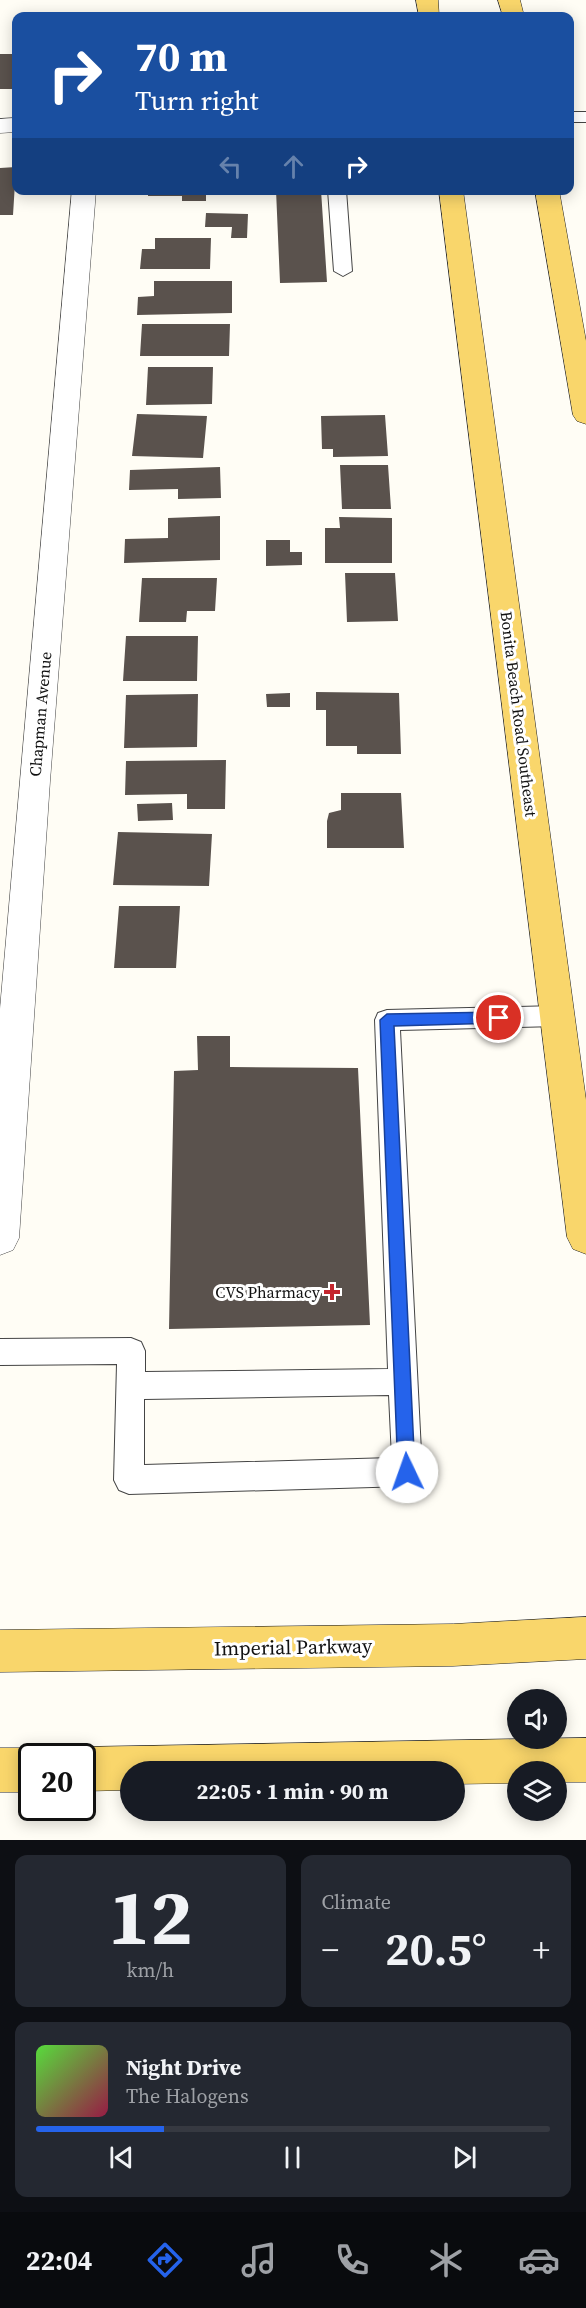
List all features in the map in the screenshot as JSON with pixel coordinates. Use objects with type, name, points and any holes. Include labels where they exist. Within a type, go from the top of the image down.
[{"type":"main road","name":"Bonita Beach Road Southeast","points":[[452,195],[586,1238]]},
{"type":"main road","points":[[549,195],[586,415]]},
{"type":"main road","name":"Imperial Parkway","points":[[0,1651],[453,1645],[586,1638]]},
{"type":"main road","points":[[96,1769],[586,1760]]},
{"type":"main road","points":[[0,1770],[18,1770]]},
{"type":"street","name":"Chapman Avenue","points":[[0,1238],[34,781],[84,195]]},
{"type":"lane","points":[[337,195],[343,271]]},
{"type":"lane","points":[[0,1352],[131,1351],[129,1480],[407,1472],[387,1020],[557,1016]]},
{"type":"lane","points":[[130,1386],[403,1382]]},
{"type":"building","points":[[0,54],[12,54],[12,89],[0,89]]},
{"type":"building","points":[[12,167],[13,215],[0,215],[0,168]]},
{"type":"building","points":[[206,195],[206,201],[182,201],[182,196],[148,196]]},
{"type":"building","points":[[276,195],[321,195],[327,282],[280,283]]},
{"type":"building","points":[[206,213],[248,214],[247,238],[231,238],[232,227],[205,227]]},
{"type":"building","points":[[155,238],[211,238],[210,269],[140,269],[142,249],[155,249]]},
{"type":"building","points":[[154,281],[232,281],[232,313],[137,315],[138,297],[154,296]]},
{"type":"building","points":[[142,324],[230,324],[229,356],[140,356]]},
{"type":"building","points":[[148,367],[213,367],[212,404],[146,405]]},
{"type":"building","points":[[137,414],[207,416],[203,458],[132,456]]},
{"type":"building","points":[[385,415],[388,456],[333,457],[333,449],[322,449],[321,416]]},
{"type":"building","points":[[340,465],[388,465],[391,509],[342,509]]},
{"type":"building","points":[[220,467],[221,498],[178,499],[178,489],[129,490],[130,470]]},
{"type":"building","points":[[220,516],[220,560],[124,563],[125,539],[168,538],[168,518]]},
{"type":"building","points":[[339,517],[392,518],[392,563],[325,563],[325,528],[340,528]]},
{"type":"building","points":[[266,540],[290,540],[290,552],[302,552],[302,565],[266,566]]},
{"type":"building","points":[[345,573],[395,573],[398,621],[347,622]]},
{"type":"building","points":[[142,578],[217,578],[215,611],[187,611],[186,622],[139,622]]},
{"type":"building","points":[[126,636],[198,636],[197,681],[123,681]]},
{"type":"building","points":[[316,692],[399,693],[401,754],[357,754],[357,746],[326,746],[326,710],[316,710]]},
{"type":"building","points":[[290,693],[290,707],[267,707],[266,694]]},
{"type":"building","points":[[198,694],[197,747],[124,748],[126,695]]},
{"type":"building","points":[[226,760],[225,809],[187,809],[187,794],[125,795],[126,761]]},
{"type":"building","points":[[341,793],[401,793],[404,848],[327,848],[329,813],[341,810]]},
{"type":"building","points":[[172,803],[173,820],[138,821],[137,804]]},
{"type":"building","points":[[118,832],[212,834],[209,886],[113,885]]},
{"type":"building","points":[[119,906],[180,906],[176,968],[114,968]]},
{"type":"building","points":[[197,1036],[230,1036],[230,1067],[358,1068],[370,1325],[169,1329],[174,1071],[198,1070]]},
{"type":"place","name":"CVS Pharmacy","points":[[332,1292]]},
{"type":"route","points":[[407,1472],[387,1020],[499,1018]]}]
